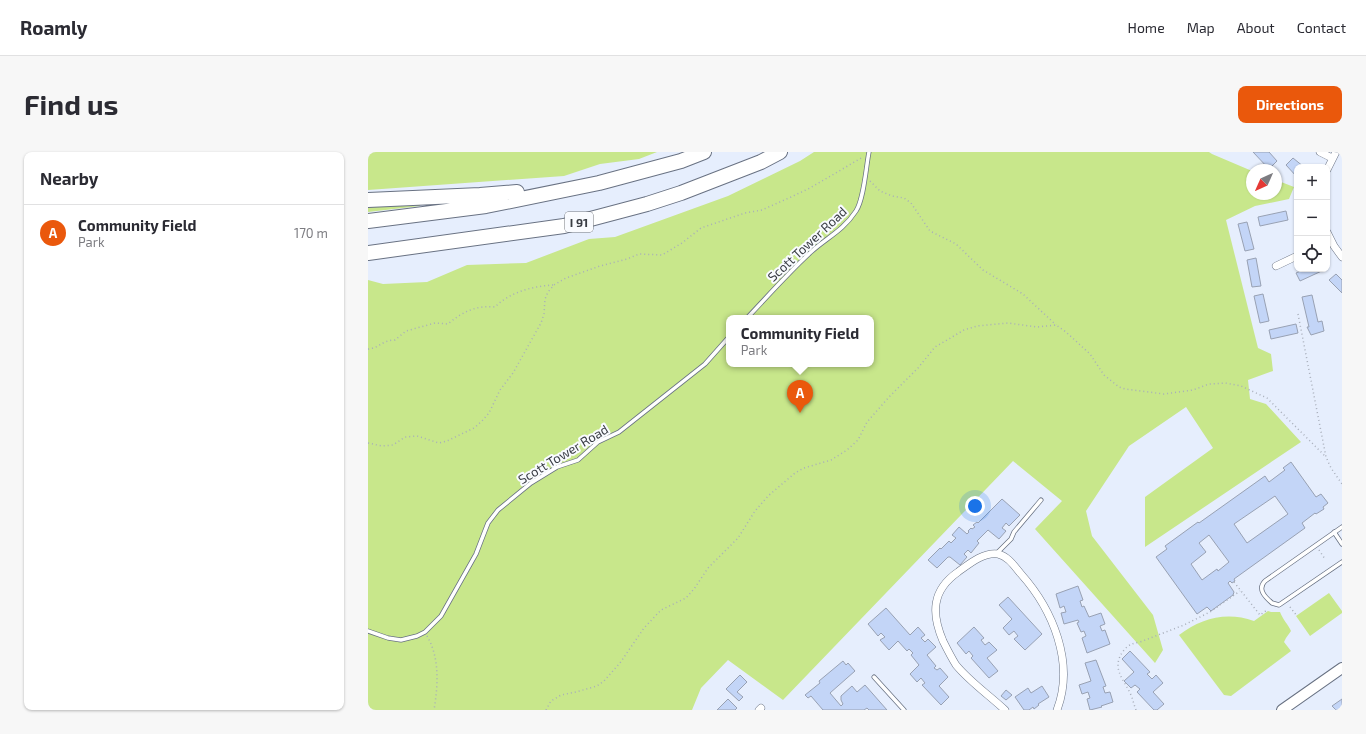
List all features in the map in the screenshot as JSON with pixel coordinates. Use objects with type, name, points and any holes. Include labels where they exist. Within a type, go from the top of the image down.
[{"type":"highway","points":[[368,221],[486,206],[599,183],[681,161],[704,152]]},
{"type":"highway","name":"I 91","points":[[368,253],[564,226],[647,204],[681,193],[761,162],[780,152]]},
{"type":"highway","points":[[368,200],[480,196],[599,183]]},
{"type":"street","points":[[1320,152],[1334,155]]},
{"type":"street","points":[[1330,241],[1342,257]]},
{"type":"street","points":[[1276,266],[1294,257]]},
{"type":"street","points":[[1005,710],[956,664],[937,627],[935,610],[940,590],[954,575],[981,557],[996,554],[1006,558],[1026,580],[1043,605],[1054,628],[1061,650],[1064,670],[1063,690],[1057,710]]},
{"type":"street","points":[[1282,710],[1342,668]]},
{"type":"lane","name":"Scott Tower Road","points":[[750,315],[784,278],[812,251],[832,237],[847,223],[857,210],[861,197],[868,154]]},
{"type":"lane","name":"Scott Tower Road","points":[[368,631],[388,638],[401,640],[417,636],[425,632],[441,616],[476,554],[488,524],[498,510],[531,483],[557,467],[578,460],[598,442],[619,432],[705,364],[726,340]]},
{"type":"lane","points":[[996,554],[1011,539],[1014,532],[1041,500]]},
{"type":"lane","points":[[1342,527],[1265,581],[1261,587],[1261,591],[1272,603],[1279,605],[1342,562]]},
{"type":"lane","points":[[1334,532],[1342,544]]},
{"type":"lane","points":[[874,677],[904,710]]},
{"type":"path","points":[[368,443],[382,446],[393,445],[405,437],[417,436],[439,443],[448,441],[474,428],[488,413],[500,390],[513,373],[541,323],[544,314],[545,299],[548,292],[554,285],[566,278],[600,266],[628,259],[639,254],[662,255],[682,243],[701,228],[745,213],[762,210],[810,188],[868,154]]},
{"type":"path","points":[[865,175],[880,191],[892,196],[904,198],[911,203],[930,231],[956,244],[983,270],[1023,294],[1090,354],[1104,375],[1119,386],[1164,394],[1193,390],[1209,384],[1225,383],[1241,386],[1267,398],[1326,457]]},
{"type":"path","points":[[368,349],[375,348],[388,340],[395,340],[406,331],[436,323],[448,324],[459,314],[484,305],[495,306],[503,298],[538,286],[554,285]]},
{"type":"path","points":[[1298,314],[1326,457],[1331,468],[1342,484]]},
{"type":"path","points":[[546,710],[551,701],[561,695],[597,686],[604,681],[620,663],[644,628],[661,610],[686,598],[694,589],[708,568],[738,538],[755,511],[768,496],[804,468],[831,460],[847,450],[858,440],[868,422],[880,407],[918,368],[934,347],[964,330],[977,326],[1008,323],[1037,327],[1056,325]]},
{"type":"path","points":[[1318,548],[1325,559]]},
{"type":"path","points":[[1234,582],[1260,615],[1267,610]]},
{"type":"path","points":[[1136,710],[1131,695],[1118,672],[1117,662],[1119,656],[1126,648],[1134,643],[1184,625],[1210,612],[1240,591]]},
{"type":"path","points":[[1290,607],[1297,616]]},
{"type":"path","points":[[425,632],[433,646],[438,686],[434,710]]},
{"type":"green space","points":[[368,152],[657,152],[639,159],[600,164],[564,176],[368,190]]},
{"type":"green space","points":[[814,152],[1209,152],[1246,168],[1246,200],[1282,200],[1282,182],[1294,187],[1289,199],[1255,206],[1226,220],[1258,348],[1271,354],[1273,371],[1248,380],[1250,399],[1266,404],[1301,442],[1145,547],[1145,497],[1213,448],[1186,407],[1129,446],[1086,511],[1092,536],[1153,615],[1163,650],[1155,663],[1035,529],[1062,501],[1013,461],[783,700],[728,660],[701,688],[692,710],[368,710],[368,280],[383,284],[427,282],[467,265],[526,263],[589,239],[615,237],[728,196],[800,161]]},
{"type":"green space","points":[[419,203],[420,206],[368,212],[368,205]]},
{"type":"green space","points":[[1329,593],[1342,613],[1310,636],[1296,616]]},
{"type":"green space","points":[[1268,611],[1280,612],[1290,629],[1291,631],[1284,642],[1291,651],[1231,696],[1224,695],[1179,635],[1205,620],[1234,617],[1254,621]]},
{"type":"building","points":[[1253,152],[1269,152],[1277,161],[1274,164],[1264,164]]},
{"type":"building","points":[[1293,158],[1300,164],[1294,164],[1294,174],[1286,165]]},
{"type":"building","points":[[1286,211],[1288,220],[1260,226],[1258,217]]},
{"type":"building","points":[[1247,222],[1254,249],[1245,251],[1238,224]]},
{"type":"building","points":[[1256,258],[1261,286],[1252,287],[1247,260]]},
{"type":"building","points":[[1298,272],[1320,272],[1300,281],[1296,273]]},
{"type":"building","points":[[1336,274],[1342,280],[1342,293],[1329,280]]},
{"type":"building","points":[[1263,294],[1269,321],[1260,323],[1254,296]]},
{"type":"building","points":[[1312,295],[1318,322],[1322,321],[1324,331],[1311,335],[1307,327],[1309,327],[1302,297]]},
{"type":"building","points":[[1296,324],[1298,333],[1271,339],[1269,330]]},
{"type":"building","points":[[1291,462],[1316,497],[1321,494],[1328,503],[1323,507],[1324,509],[1316,514],[1315,513],[1302,523],[1305,528],[1234,579],[1235,581],[1232,583],[1230,581],[1228,583],[1234,592],[1233,595],[1211,611],[1207,607],[1197,614],[1156,557],[1167,549],[1165,546],[1198,522],[1199,523],[1265,476],[1269,482],[1285,470],[1283,468]],"holes":[[[1275,496],[1288,514],[1247,543],[1234,524]],[[1209,535],[1229,562],[1218,571],[1217,569],[1202,580],[1191,564],[1206,552],[1199,543]]]},
{"type":"building","points":[[1002,499],[1020,515],[1009,526],[1006,523],[1002,528],[1006,531],[999,539],[988,530],[977,541],[979,543],[971,553],[968,550],[964,554],[967,557],[960,565],[948,557],[937,568],[928,560],[940,548],[941,549],[949,541],[951,543],[956,538],[952,535],[959,527],[967,534],[971,528],[972,529],[975,527],[973,525],[977,522],[978,523]]},
{"type":"building","points":[[1078,586],[1083,600],[1080,601],[1082,607],[1084,606],[1089,617],[1101,613],[1105,624],[1100,626],[1102,631],[1105,630],[1110,644],[1087,653],[1082,638],[1086,636],[1084,631],[1081,632],[1077,623],[1079,622],[1078,620],[1064,624],[1061,613],[1066,612],[1064,606],[1060,608],[1056,594]]},
{"type":"building","points":[[1008,597],[1042,634],[1025,650],[1014,639],[1018,636],[1014,631],[1009,635],[1003,628],[1012,619],[999,605]]},
{"type":"building","points":[[886,608],[910,635],[918,627],[925,635],[921,638],[925,642],[928,639],[936,647],[927,655],[936,666],[934,668],[937,670],[940,668],[948,677],[939,686],[949,697],[941,705],[922,685],[925,683],[921,678],[917,682],[910,674],[919,665],[911,655],[913,653],[909,649],[907,651],[898,641],[889,650],[880,640],[885,637],[881,633],[878,636],[868,624]]},
{"type":"building","points":[[974,627],[984,638],[981,640],[985,645],[989,642],[997,650],[987,658],[998,671],[989,678],[971,658],[973,656],[969,651],[966,654],[957,643]]},
{"type":"building","points":[[1130,651],[1150,672],[1147,674],[1152,679],[1156,675],[1163,683],[1153,692],[1164,704],[1157,710],[1154,710],[1137,692],[1140,689],[1135,685],[1131,688],[1124,681],[1134,672],[1122,659]]},
{"type":"building","points":[[1096,660],[1106,686],[1103,687],[1105,693],[1110,692],[1113,702],[1090,710],[1087,699],[1090,698],[1088,692],[1082,694],[1079,685],[1091,681],[1085,663]]},
{"type":"building","points":[[843,661],[846,665],[848,663],[855,671],[830,693],[841,706],[843,704],[841,696],[852,686],[857,692],[865,685],[887,710],[869,710],[867,708],[864,710],[823,710],[811,696],[808,698],[805,695]]},
{"type":"building","points":[[740,675],[747,682],[737,692],[743,697],[739,701],[726,689]]},
{"type":"building","points":[[1042,686],[1049,697],[1038,704],[1039,705],[1034,709],[1033,707],[1029,710],[1024,710],[1015,697],[1028,688],[1031,693]]},
{"type":"building","points":[[1006,690],[1012,695],[1006,700],[1001,696]]},
{"type":"building","points":[[728,699],[737,708],[735,710],[717,710]]},
{"type":"building","points":[[1342,699],[1342,710],[1336,710],[1332,706]]},
{"type":"place","name":"Community Field","points":[[800,413]]}]
